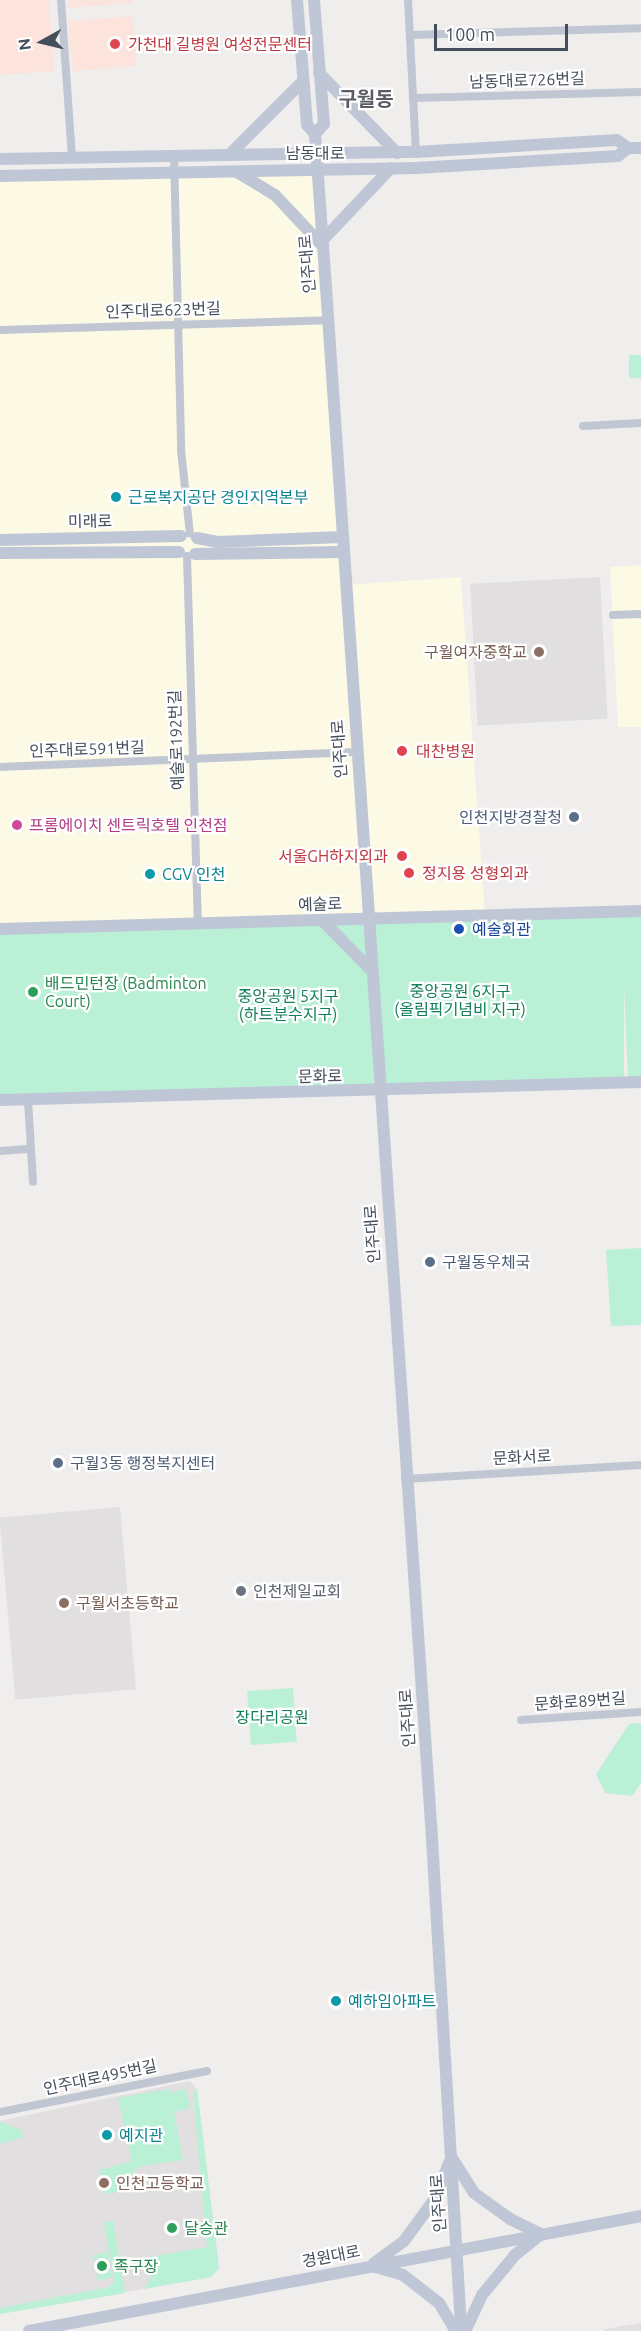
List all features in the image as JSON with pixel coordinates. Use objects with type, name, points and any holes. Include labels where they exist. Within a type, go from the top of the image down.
[{"type":"main road","name":"인주대로","points":[[297,0],[307,125],[315,134],[320,243],[328,320],[366,919],[463,2331]]},
{"type":"main road","name":"인주대로","points":[[314,0],[324,124],[315,134]]},
{"type":"main road","points":[[319,73],[397,153]]},
{"type":"main road","points":[[230,154],[303,81]]},
{"type":"main road","name":"남동대로","points":[[0,159],[397,153],[617,140],[628,148],[641,148]]},
{"type":"main road","name":"남동대로","points":[[0,176],[174,170],[391,168],[608,157],[618,156],[628,148]]},
{"type":"main road","points":[[230,169],[261,184],[320,243],[391,168]]},
{"type":"main road","points":[[189,536],[200,546],[187,554],[177,544],[189,536]]},
{"type":"main road","name":"미래로","points":[[0,540],[189,536],[218,542],[342,537]]},
{"type":"main road","name":"미래로","points":[[0,553],[343,552]]},
{"type":"main road","name":"예술로","points":[[0,929],[641,911]]},
{"type":"main road","points":[[322,920],[370,969]]},
{"type":"main road","name":"문화로","points":[[0,1100],[641,1082]]},
{"type":"main road","points":[[451,2157],[474,2193],[510,2219],[541,2234],[515,2255],[482,2295],[463,2331]]},
{"type":"main road","points":[[371,2265],[404,2241],[434,2200],[451,2157]]},
{"type":"main road","name":"경원대로","points":[[28,2331],[641,2216]]},
{"type":"main road","points":[[371,2265],[403,2275],[439,2303],[456,2331]]},
{"type":"street","points":[[61,0],[72,157]]},
{"type":"street","points":[[408,0],[416,152]]},
{"type":"street","points":[[410,35],[641,28]]},
{"type":"street","name":"남동대로726번길","points":[[413,98],[641,92]]},
{"type":"street","points":[[174,155],[182,450],[189,536]]},
{"type":"street","name":"인주대로623번길","points":[[0,330],[328,320]]},
{"type":"street","points":[[583,426],[641,423]]},
{"type":"street","name":"예술로192번길","points":[[187,554],[191,759],[198,924]]},
{"type":"street","points":[[613,615],[641,614]]},
{"type":"street","name":"인주대로591번길","points":[[0,767],[356,752]]},
{"type":"street","points":[[28,1100],[33,1182]]},
{"type":"street","points":[[0,1150],[31,1149]]},
{"type":"street","name":"문화서로","points":[[405,1479],[641,1464]]},
{"type":"street","name":"문화로89번길","points":[[521,1720],[641,1712]]},
{"type":"street","name":"인주대로495번길","points":[[0,2112],[207,2071]]},
{"type":"shaded area","points":[[0,0],[49,0],[54,71],[0,75]]},
{"type":"shaded area","points":[[67,0],[131,0],[132,3],[67,8]]},
{"type":"shaded area","points":[[132,16],[136,66],[73,71],[68,22]]},
{"type":"shaded area","points":[[317,170],[345,585],[461,577],[485,915],[0,929],[0,174]]},
{"type":"shaded area","points":[[641,565],[641,727],[618,727],[610,567]]},
{"type":"shaded area","name":"구월여자중학교","points":[[600,577],[607,719],[478,726],[470,584]]},
{"type":"shaded area","name":"구월서초등학교","points":[[120,1507],[136,1689],[15,1700],[0,1517]]},
{"type":"shaded area","name":"인천고등학교","points":[[190,2081],[197,2089],[219,2268],[211,2277],[0,2314],[0,2121]]},
{"type":"shaded area","points":[[641,2323],[641,2331],[604,2331],[605,2329]]},
{"type":"green space","points":[[629,355],[641,355],[641,378],[629,378]]},
{"type":"green space","points":[[641,911],[641,1078],[628,1079],[624,985],[624,1079],[382,1087],[373,1017],[374,1087],[0,1095],[0,929]]},
{"type":"green space","points":[[641,1248],[641,1325],[611,1326],[606,1250]]},
{"type":"green space","name":"장다리공원","points":[[293,1688],[297,1742],[251,1745],[247,1691]]},
{"type":"green space","points":[[641,1723],[641,1783],[632,1796],[605,1793],[596,1774],[629,1724]]},
{"type":"green space","points":[[169,2089],[170,2093],[186,2089],[190,2108],[174,2112],[183,2160],[141,2166],[133,2171],[135,2189],[103,2194],[100,2170],[132,2161],[118,2098]]},
{"type":"green space","points":[[197,2089],[219,2268],[211,2277],[144,2289],[151,2278],[148,2257],[207,2247],[193,2093]]},
{"type":"green space","points":[[0,2122],[21,2130],[23,2137],[0,2144]]},
{"type":"green space","points":[[113,2221],[125,2293],[0,2314],[0,2308],[109,2287],[114,2281],[104,2222]]},
{"type":"green space","name":"족구장","points":[[107,2252],[112,2278],[98,2280],[93,2255]]},
{"type":"place","name":"가천대 길병원 여성전문센터","points":[[115,44]]},
{"type":"place","name":"근로복지공단 경인지역본부","points":[[116,497]]},
{"type":"place","name":"구월여자중학교","points":[[539,652]]},
{"type":"place","name":"대찬병원","points":[[402,751]]},
{"type":"place","name":"인천지방경찰청","points":[[574,817]]},
{"type":"place","name":"프롬에이치 센트릭호텔 인천점","points":[[17,825]]},
{"type":"place","name":"서울GH하지외과","points":[[402,856]]},
{"type":"place","name":"정지용 성형외과","points":[[409,873]]},
{"type":"place","name":"CGV 인천","points":[[150,874]]},
{"type":"place","name":"예술회관","points":[[459,929]]},
{"type":"place","name":"배드민턴장 (Badminton Court)","points":[[33,992]]},
{"type":"place","name":"구월동우체국","points":[[430,1262]]},
{"type":"place","name":"구월3동 행정복지센터","points":[[58,1463]]},
{"type":"place","name":"인천제일교회","points":[[241,1591]]},
{"type":"place","name":"구월서초등학교","points":[[64,1603]]},
{"type":"place","name":"예하임아파트","points":[[336,2001]]},
{"type":"place","name":"예지관","points":[[107,2135]]},
{"type":"place","name":"인천고등학교","points":[[104,2183]]},
{"type":"place","name":"달승관","points":[[172,2228]]},
{"type":"place","name":"족구장","points":[[102,2266]]},
{"type":"district","name":"구월동","points":[[366,98]]},
{"type":"park label","name":"중앙공원 6지구 (올림픽기념비 지구)","points":[[460,1000]]},
{"type":"park label","name":"중앙공원 5지구 (하트분수지구)","points":[[288,1005]]}]
